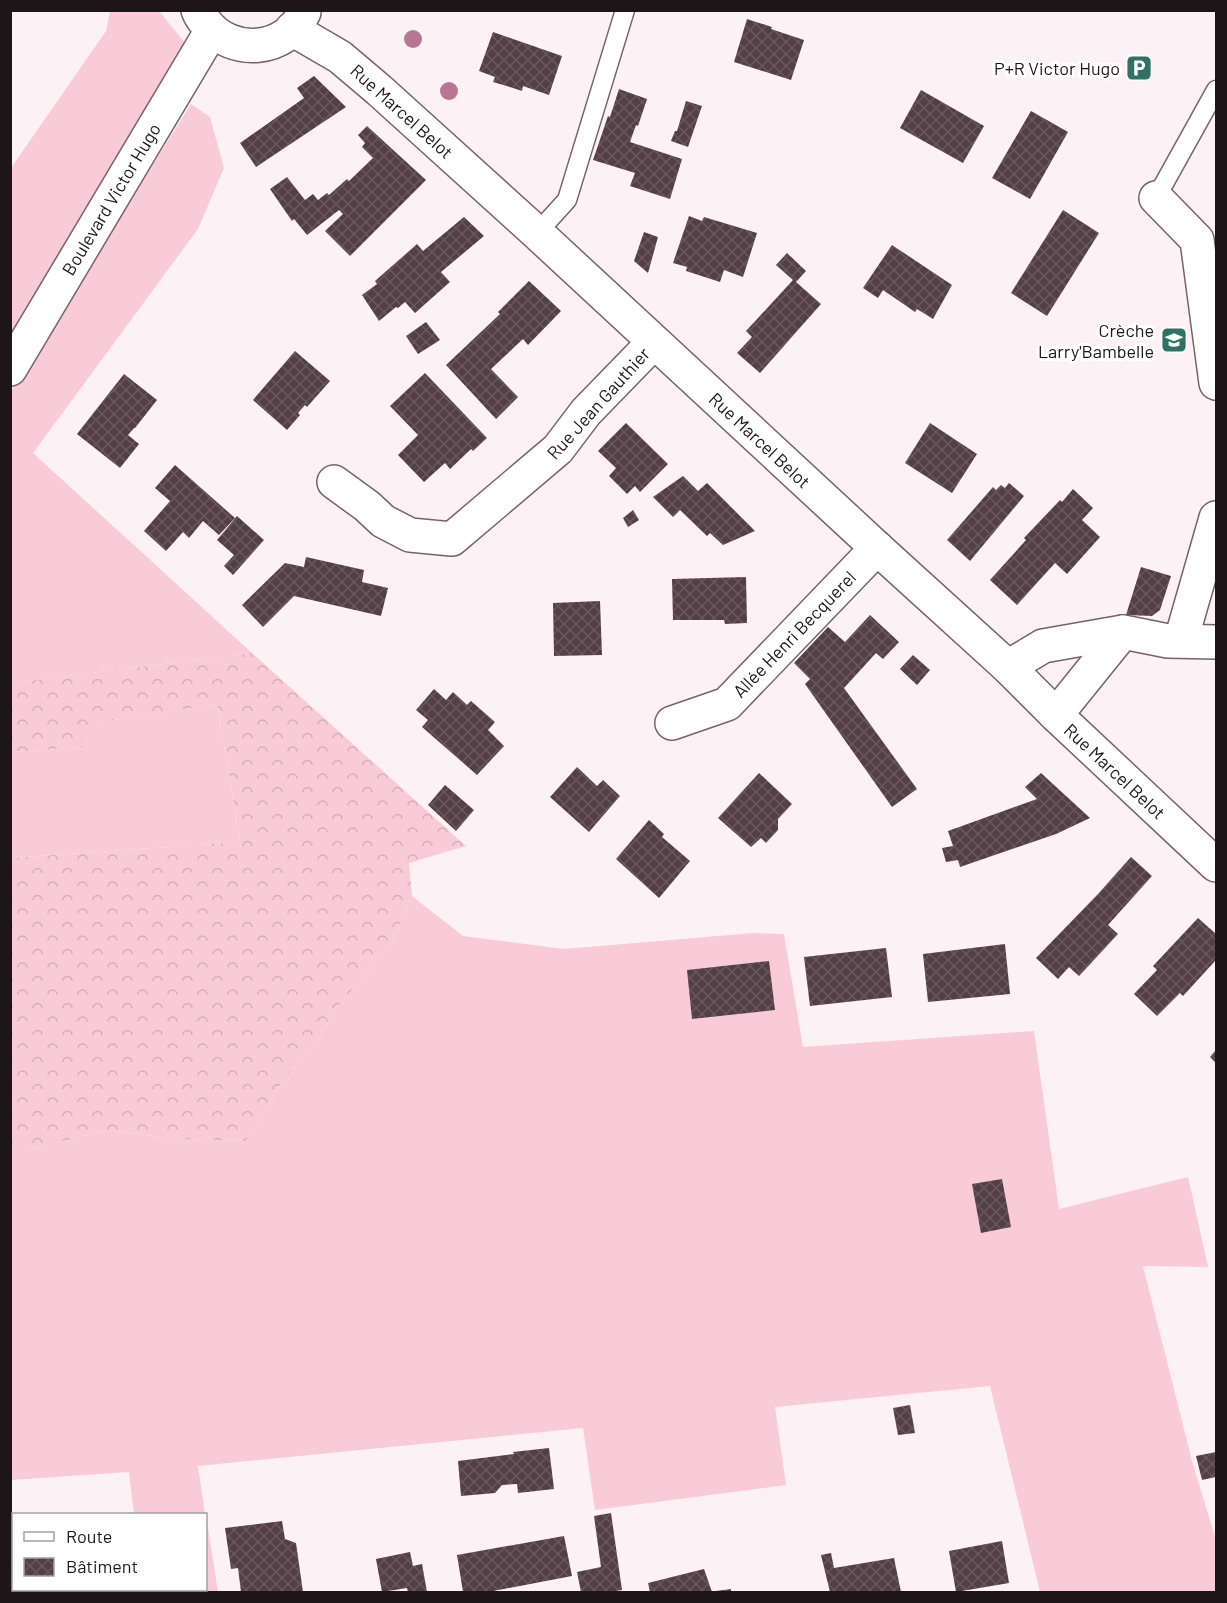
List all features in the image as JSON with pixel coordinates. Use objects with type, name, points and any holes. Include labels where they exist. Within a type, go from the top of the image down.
[{"type":"main road","points":[[205,20],[226,41],[243,46],[261,45],[278,40],[298,20]]},
{"type":"main road","name":"Boulevard Victor Hugo","points":[[10,369],[205,20]]},
{"type":"main road","name":"Rue Marcel Belot","points":[[298,20],[537,232],[1008,667],[1216,866]]},
{"type":"main road","points":[[1156,198],[1197,240],[1216,383]]},
{"type":"main road","name":"Rue Jean Gauthier","points":[[334,482],[383,521],[410,535],[452,539],[558,450],[586,411],[654,342]]},
{"type":"main road","points":[[1181,640],[1216,518]]},
{"type":"main road","name":"Allée Henri Becquerel","points":[[672,723],[727,704],[878,548]]},
{"type":"main road","points":[[1056,715],[1123,632]]},
{"type":"main road","points":[[1008,667],[1043,646],[1123,632],[1168,641],[1216,642]]},
{"type":"lane","points":[[537,232],[567,200],[625,10]]},
{"type":"lane","points":[[1156,198],[1216,90]]},
{"type":"green space","points":[[110,11],[159,11],[185,43],[77,235],[11,341],[11,168],[106,31]]},
{"type":"green space","points":[[191,104],[210,117],[224,168],[198,229],[33,453],[252,653],[11,683],[10,393]]},
{"type":"green space","points":[[252,653],[466,846],[409,863],[412,896],[391,945],[333,1012],[314,1046],[286,1076],[246,1141],[175,1139],[108,1130],[16,1153],[11,1162],[11,858],[240,842],[217,704],[94,723],[84,747],[11,752],[11,683]]},
{"type":"green space","points":[[217,704],[240,842],[11,858],[11,752],[84,747],[93,723]]},
{"type":"green space","points":[[412,896],[463,936],[564,949],[753,933],[784,934],[803,1047],[1034,1031],[1059,1209],[1188,1177],[1208,1267],[1143,1266],[1192,1461],[1216,1540],[1216,1591],[1040,1592],[990,1386],[775,1407],[786,1485],[595,1510],[583,1428],[198,1466],[205,1513],[134,1513],[129,1472],[11,1480],[10,1162],[16,1153],[108,1130],[175,1139],[246,1141],[286,1076],[314,1046],[333,1012],[391,945]]},
{"type":"green space","points":[[207,1521],[218,1592],[144,1592],[207,1591]]},
{"type":"building","points":[[747,19],[804,40],[791,80],[734,62]]},
{"type":"building","points":[[493,32],[562,56],[549,95],[523,86],[522,91],[493,82],[495,77],[479,71]]},
{"type":"building","points":[[314,76],[346,107],[256,167],[240,143],[304,98],[297,88]]},
{"type":"building","points":[[619,89],[647,99],[630,142],[682,159],[670,199],[630,186],[635,173],[593,160]]},
{"type":"building","points":[[921,90],[984,126],[963,163],[900,128]]},
{"type":"building","points":[[686,101],[702,106],[688,147],[671,141],[677,131]]},
{"type":"building","points":[[1031,111],[1068,132],[1030,199],[992,178]]},
{"type":"building","points":[[367,126],[426,180],[350,256],[325,231],[343,214],[339,210],[307,235],[294,219],[292,221],[270,189],[287,177],[305,200],[313,194],[318,200],[327,193],[329,195],[347,179],[349,181],[373,158],[362,147],[365,143],[358,135]]},
{"type":"building","points":[[1063,210],[1099,233],[1047,316],[1011,293]]},
{"type":"building","points":[[689,216],[702,221],[704,217],[757,233],[743,277],[724,270],[720,282],[686,271],[687,267],[673,263]]},
{"type":"building","points":[[464,217],[484,236],[441,272],[450,282],[415,313],[405,302],[379,321],[362,295],[377,284],[375,281],[417,244],[423,251]]},
{"type":"building","points":[[644,232],[658,237],[648,273],[634,261]]},
{"type":"building","points":[[892,245],[952,285],[933,319],[917,309],[915,312],[883,290],[878,298],[863,288]]},
{"type":"building","points":[[787,253],[806,271],[796,282],[821,304],[760,373],[737,353],[752,337],[746,331],[793,280],[776,265]]},
{"type":"building","points":[[529,281],[561,311],[528,345],[523,339],[491,369],[518,397],[496,419],[446,365],[500,314],[498,312]]},
{"type":"building","points":[[426,322],[440,340],[418,354],[406,336]]},
{"type":"building","points":[[295,351],[330,381],[307,407],[305,405],[287,430],[253,400]]},
{"type":"building","points":[[425,373],[487,438],[473,451],[471,449],[450,469],[445,463],[424,482],[398,455],[418,435],[390,406]]},
{"type":"building","points":[[124,374],[157,400],[128,435],[139,444],[120,468],[77,434]]},
{"type":"building","points":[[626,423],[668,464],[640,492],[635,486],[627,494],[609,476],[616,468],[598,451]]},
{"type":"building","points":[[930,423],[977,454],[952,493],[905,463]]},
{"type":"building","points":[[175,465],[235,518],[219,535],[203,521],[189,538],[183,532],[166,551],[144,531],[170,501],[155,488]]},
{"type":"building","points":[[683,476],[698,491],[707,483],[755,531],[723,545],[710,533],[707,536],[680,510],[673,517],[653,497]]},
{"type":"building","points":[[1009,483],[1024,496],[970,561],[947,540],[993,487],[996,490],[1001,485],[1005,488]]},
{"type":"building","points":[[1073,489],[1093,508],[1082,520],[1100,537],[1067,574],[1055,563],[1017,605],[990,580],[1026,540],[1024,538]]},
{"type":"building","points":[[633,510],[639,520],[628,527],[623,518]]},
{"type":"building","points":[[237,516],[264,540],[233,575],[224,566],[234,555],[217,540]]},
{"type":"building","points":[[306,557],[364,570],[362,582],[388,588],[381,616],[294,596],[263,627],[242,605],[285,563],[304,567]]},
{"type":"building","points":[[1141,567],[1171,576],[1160,610],[1152,616],[1126,615]]},
{"type":"building","points":[[746,577],[747,623],[725,624],[724,620],[673,620],[672,579]]},
{"type":"building","points":[[600,601],[602,655],[554,656],[553,603]]},
{"type":"building","points":[[870,615],[899,642],[883,659],[876,653],[844,688],[917,789],[892,807],[805,684],[810,679],[794,663],[828,627],[845,642]]},
{"type":"building","points":[[913,655],[930,670],[917,685],[900,669]]},
{"type":"building","points":[[434,689],[446,700],[453,692],[467,705],[471,701],[495,722],[488,730],[504,746],[477,775],[422,727],[428,720],[416,710]]},
{"type":"building","points":[[577,767],[597,786],[603,780],[620,796],[589,832],[550,797]]},
{"type":"building","points":[[759,773],[792,804],[778,819],[778,830],[766,843],[761,838],[751,847],[718,818]]},
{"type":"building","points":[[1041,773],[1090,818],[1056,834],[960,867],[958,860],[946,862],[942,848],[953,846],[948,831],[1037,799],[1025,787]]},
{"type":"building","points":[[445,785],[474,810],[456,831],[428,805]]},
{"type":"building","points":[[649,820],[664,834],[662,837],[690,861],[659,898],[616,859]]},
{"type":"building","points":[[1131,857],[1152,876],[1108,925],[1118,934],[1079,976],[1069,967],[1058,979],[1036,958]]},
{"type":"building","points":[[1198,918],[1216,934],[1216,960],[1183,996],[1180,993],[1157,1016],[1134,994],[1157,970],[1153,966]]},
{"type":"building","points":[[1005,944],[1010,994],[928,1002],[923,954]]},
{"type":"building","points":[[886,948],[892,997],[810,1006],[804,957]]},
{"type":"building","points":[[769,961],[775,1010],[692,1019],[687,970]]},
{"type":"building","points":[[1216,1050],[1216,1063],[1210,1057]]},
{"type":"building","points":[[1002,1179],[1011,1227],[981,1233],[972,1184]]},
{"type":"building","points":[[910,1405],[915,1433],[898,1435],[893,1408]]},
{"type":"building","points":[[549,1448],[554,1489],[518,1493],[517,1484],[502,1485],[495,1493],[461,1496],[458,1461]]},
{"type":"building","points":[[1216,1452],[1216,1477],[1202,1480],[1196,1456]]},
{"type":"building","points":[[611,1513],[622,1590],[581,1592],[577,1572],[601,1567],[594,1516]]},
{"type":"building","points":[[282,1521],[285,1539],[296,1543],[303,1592],[241,1592],[238,1568],[231,1569],[225,1528]]},
{"type":"building","points":[[564,1536],[572,1576],[488,1592],[463,1592],[457,1555]]},
{"type":"building","points":[[1002,1541],[1009,1583],[956,1592],[949,1551]]},
{"type":"building","points":[[410,1552],[413,1566],[422,1564],[427,1592],[408,1592],[407,1588],[382,1592],[376,1559]]},
{"type":"building","points":[[831,1553],[834,1568],[894,1558],[901,1592],[830,1592],[821,1555]]},
{"type":"building","points":[[704,1569],[712,1592],[650,1592],[648,1583]]},
{"type":"building","points":[[731,1589],[731,1592],[716,1592],[716,1591]]},
{"type":"place","name":"P+R Victor Hugo","points":[[1139,68]]},
{"type":"place","name":"Crèche Larry'Bambelle","points":[[1174,340]]}]
